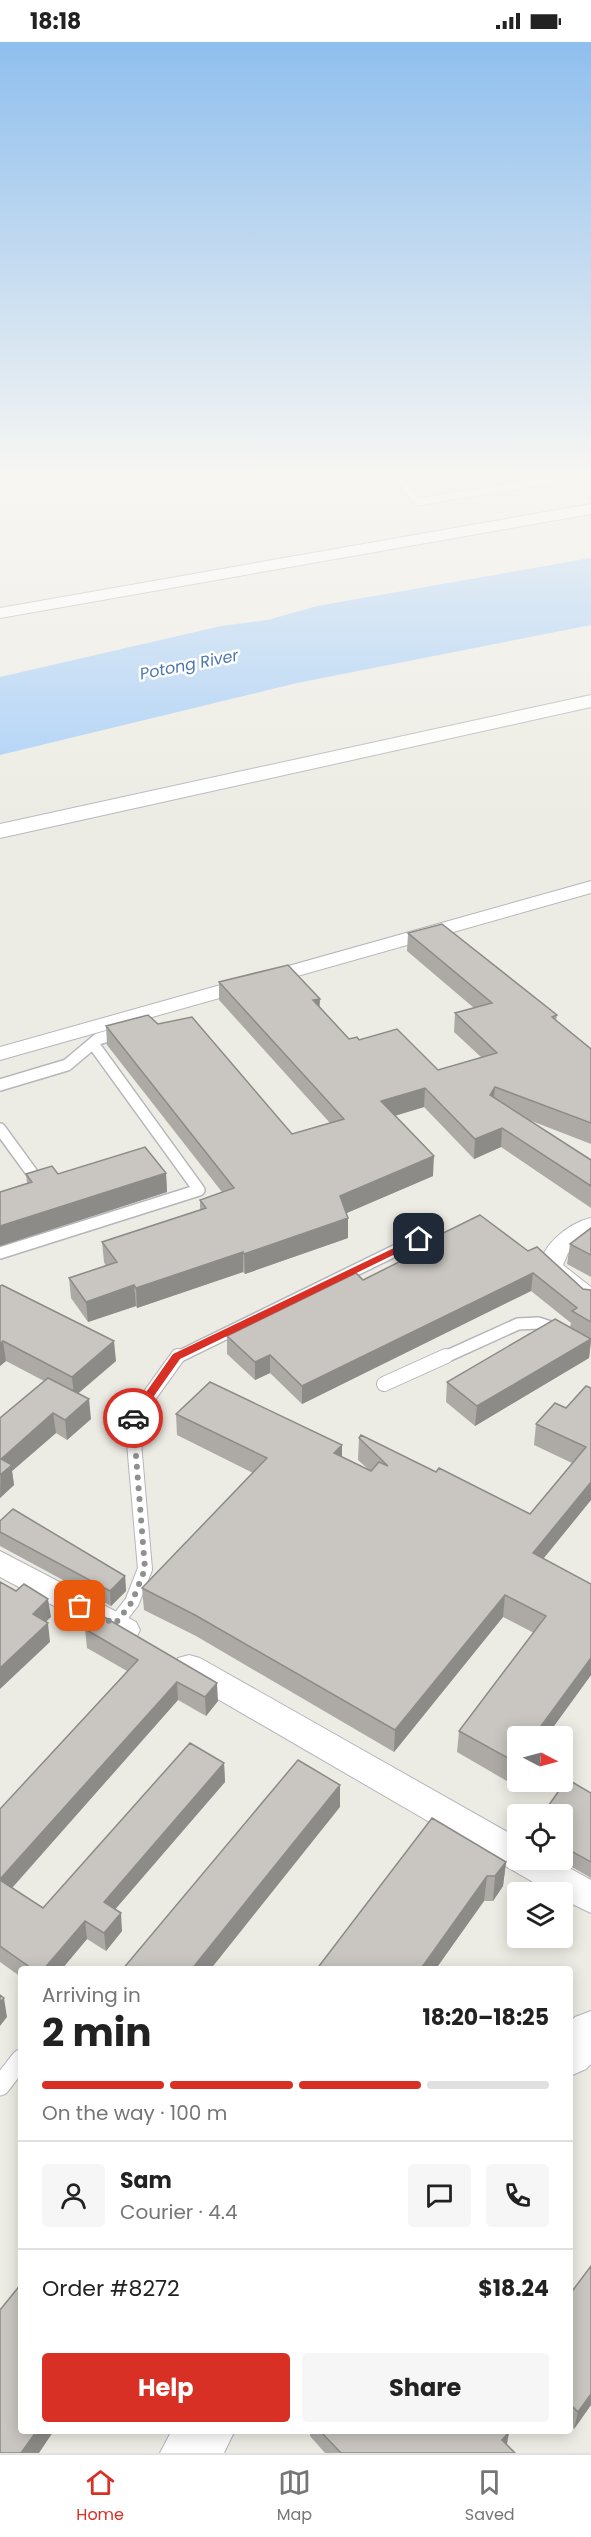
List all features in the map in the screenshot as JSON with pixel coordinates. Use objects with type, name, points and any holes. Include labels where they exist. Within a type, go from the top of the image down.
[{"type":"main road","points":[[0,831],[591,701]]},
{"type":"street","points":[[0,613],[151,587]]},
{"type":"street","points":[[0,1054],[591,887]]},
{"type":"street","points":[[591,1225],[558,1248],[551,1260],[551,1268],[591,1299]]},
{"type":"street","points":[[0,1562],[27,1580],[115,1624],[507,1850]]},
{"type":"street","points":[[542,1870],[591,1898]]},
{"type":"street","points":[[573,2051],[591,2032]]},
{"type":"lane","points":[[0,1084],[67,1065],[94,1045],[98,1039],[130,1030]]},
{"type":"lane","points":[[0,1253],[199,1190],[94,1045]]},
{"type":"lane","points":[[0,1129],[35,1177]]},
{"type":"lane","points":[[115,1624],[132,1602],[145,1569],[132,1419],[176,1357],[419,1239]]},
{"type":"lane","points":[[384,1384],[518,1324],[538,1323],[556,1327],[573,1339]]},
{"type":"lane","points":[[0,2086],[18,2064]]},
{"type":"water","name":"Potong River","points":[[428,587],[591,587],[591,625],[297,683],[0,755],[0,677],[221,626],[268,620],[317,606]]},
{"type":"building","points":[[442,924],[557,1015],[552,1017],[591,1049],[591,1123],[495,1087],[490,1095],[591,1160],[591,1186],[502,1128],[475,1139],[425,1088],[381,1101],[434,1156],[340,1196],[348,1218],[244,1254],[243,1252],[136,1288],[134,1285],[86,1302],[69,1278],[117,1262],[102,1242],[206,1208],[200,1200],[234,1188],[106,1026],[148,1015],[158,1024],[192,1017],[292,1134],[344,1119],[219,982],[288,965],[320,999],[313,1000],[349,1039],[357,1037],[359,1040],[397,1029],[438,1070],[497,1053],[455,1013],[492,1003],[408,933]]},
{"type":"building","points":[[145,1147],[166,1173],[0,1226],[0,1192],[32,1182],[26,1174],[52,1166],[58,1174]]},
{"type":"building","points":[[480,1215],[528,1251],[537,1247],[583,1289],[591,1290],[591,1322],[572,1311],[577,1308],[533,1273],[302,1386],[270,1355],[255,1362],[227,1336],[356,1273],[363,1280],[441,1241],[435,1237]]},
{"type":"building","points":[[591,1228],[591,1255],[570,1244]]},
{"type":"building","points":[[0,1286],[114,1341],[72,1377],[3,1341],[0,1344]]},
{"type":"building","points":[[555,1319],[591,1339],[477,1406],[447,1382]]},
{"type":"building","points":[[48,1378],[89,1399],[65,1420],[53,1413],[1,1459],[12,1465],[0,1475],[0,1418]]},
{"type":"building","points":[[210,1382],[342,1445],[334,1453],[371,1471],[379,1462],[388,1466],[359,1438],[361,1435],[436,1472],[439,1468],[530,1514],[586,1447],[536,1424],[555,1403],[566,1408],[586,1386],[591,1388],[591,1482],[533,1553],[591,1584],[591,1658],[541,1726],[507,1726],[507,1758],[459,1731],[546,1616],[505,1595],[395,1730],[195,1615],[142,1588],[267,1458],[176,1414]]},
{"type":"building","points":[[13,1509],[125,1576],[110,1591],[0,1532],[0,1521]]},
{"type":"building","points":[[0,1582],[16,1591],[24,1584],[48,1599],[33,1614],[48,1623],[0,1668]]},
{"type":"building","points":[[99,1614],[217,1683],[205,1697],[177,1682],[0,1879],[0,1809],[138,1660],[85,1629]]},
{"type":"building","points":[[190,1743],[224,1763],[104,1902],[121,1913],[104,1933],[85,1921],[46,1966],[28,1966],[0,1946],[0,1880],[43,1908]]},
{"type":"building","points":[[298,1760],[340,1785],[194,1966],[125,1966]]},
{"type":"building","points":[[573,1782],[591,1793],[591,1862],[573,1852],[573,1804],[550,1804],[558,1792],[573,1792]]},
{"type":"building","points":[[432,1818],[506,1862],[495,1876],[487,1876],[423,1966],[319,1966]]},
{"type":"building","points":[[591,2266],[591,2394],[578,2412],[573,2407],[573,2290]]},
{"type":"building","points":[[18,2288],[18,2434],[35,2434],[21,2453],[0,2453],[0,2310]]},
{"type":"building","points":[[323,2434],[507,2434],[502,2440],[515,2453],[341,2453]]},
{"type":"way so far","points":[[80,1606],[115,1624],[132,1602],[145,1569],[133,1418]]},
{"type":"route","points":[[133,1418],[176,1357],[419,1239]]}]
